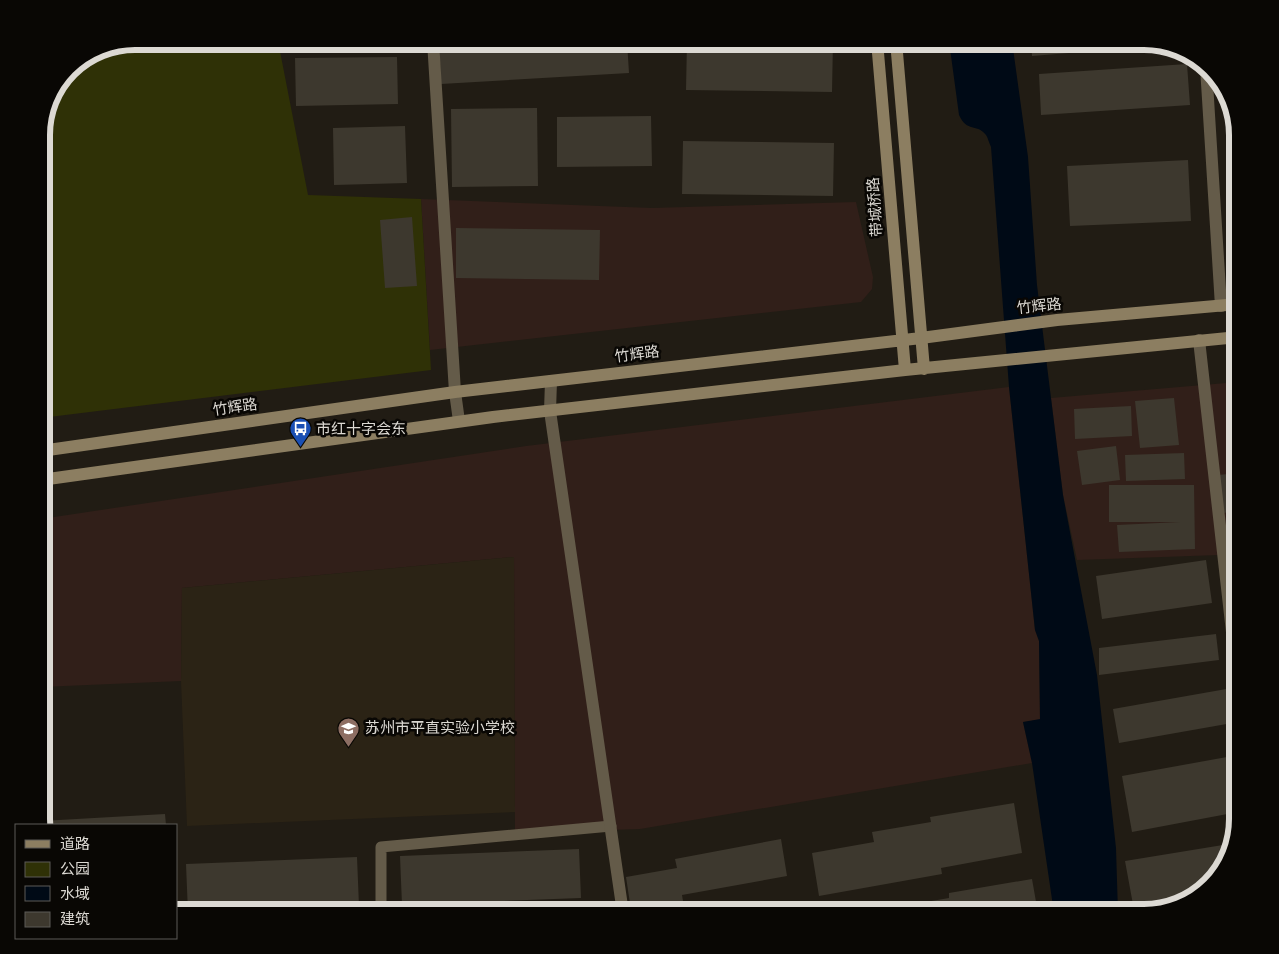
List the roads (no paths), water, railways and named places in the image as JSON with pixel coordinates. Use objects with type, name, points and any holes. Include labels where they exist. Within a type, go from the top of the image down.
[{"type":"main road","name":"带城桥路","points":[[878,50],[905,370]]},
{"type":"main road","points":[[897,50],[924,368]]},
{"type":"main road","name":"竹辉路","points":[[50,450],[455,392],[921,338],[1057,320],[1229,305]]},
{"type":"main road","points":[[50,479],[458,421],[905,370],[1229,337]]},
{"type":"street","points":[[434,50],[458,421]]},
{"type":"street","points":[[1207,78],[1221,306]]},
{"type":"street","points":[[1199,340],[1229,605]]},
{"type":"street","points":[[551,381],[550,410],[622,904]]},
{"type":"lane","points":[[381,904],[381,847],[611,826]]},
{"type":"water","points":[[950,50],[1013,50],[1028,157],[1037,285],[1063,495],[1097,675],[1116,848],[1118,904],[1053,904],[1032,763],[1023,722],[1040,719],[1039,641],[1035,630],[1009,387],[991,147],[983,131],[965,124],[959,115]]},
{"type":"place","name":"市红十字会东","points":[[300,448]]},
{"type":"place","name":"苏州市平直实验小学校","points":[[349,747]]}]
